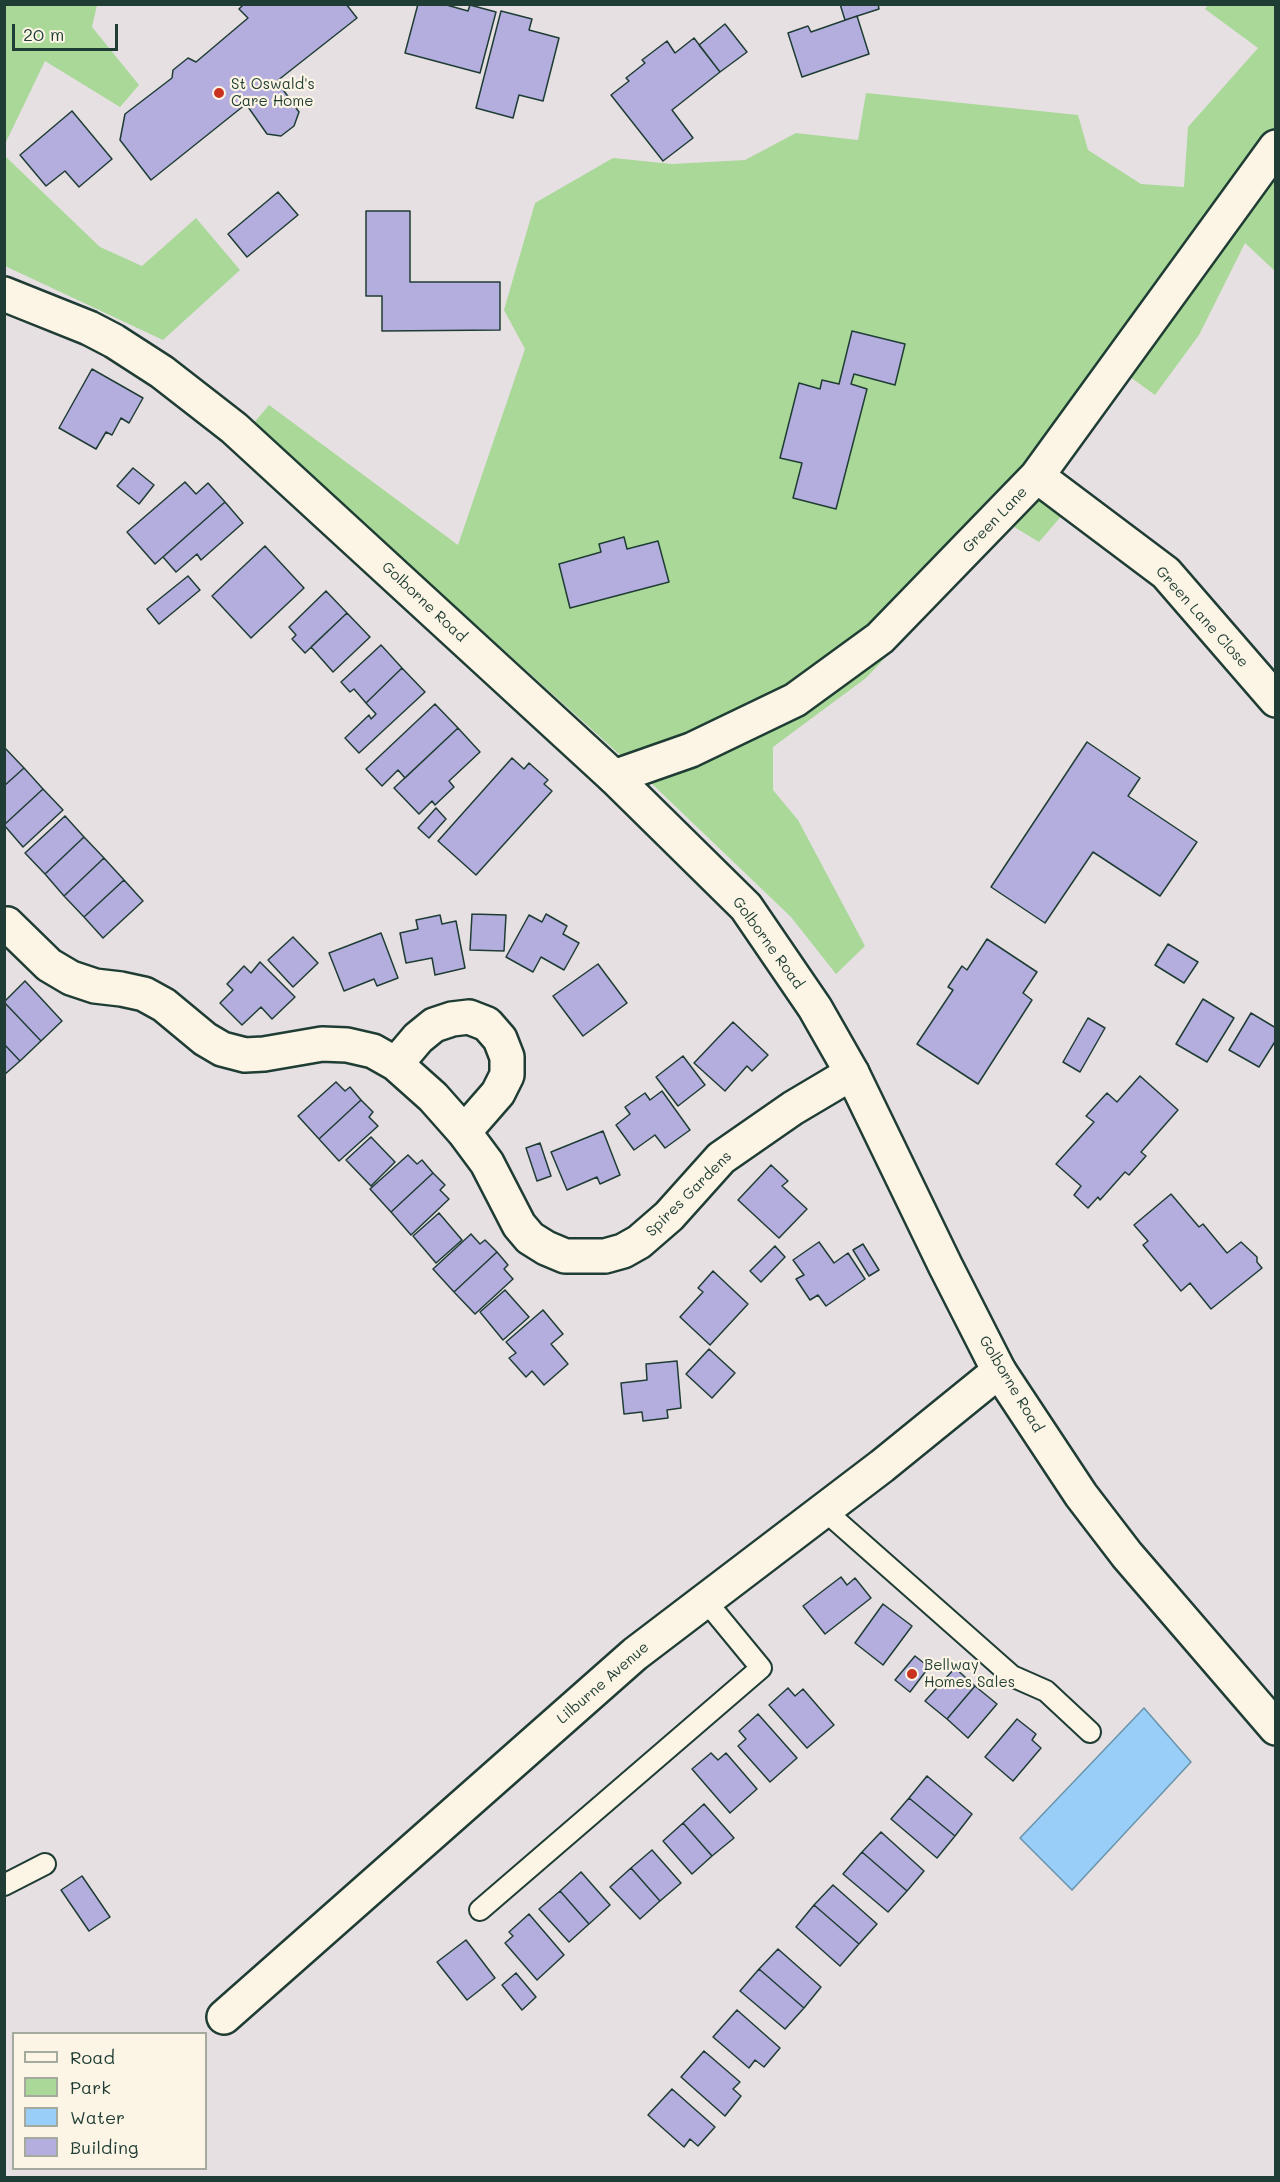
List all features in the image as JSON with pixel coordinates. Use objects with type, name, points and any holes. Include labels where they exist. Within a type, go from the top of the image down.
[{"type":"street","name":"Green Lane","points":[[614,777],[691,750],[795,700],[880,638],[1037,476],[1275,147]]},
{"type":"street","name":"Golborne Road","points":[[4,294],[89,328],[114,341],[162,372],[234,428],[614,777],[746,907],[815,1008],[852,1073],[999,1371],[1081,1494],[1126,1555],[1275,1728]]},
{"type":"street","name":"Green Lane Close","points":[[1037,476],[1166,573],[1275,700]]},
{"type":"street","name":"Spires Gardens","points":[[5,924],[49,965],[63,974],[95,986],[144,994],[164,1005],[205,1040],[222,1049],[245,1055],[322,1044],[347,1045],[373,1051],[396,1064],[433,1097],[464,1132],[487,1163],[519,1225],[530,1238],[566,1256],[605,1256],[623,1251],[639,1242],[655,1230],[721,1158],[785,1113],[852,1073]]},
{"type":"street","points":[[396,1064],[418,1038],[434,1025],[452,1019],[469,1017],[487,1024],[501,1039],[507,1057],[507,1075],[498,1093],[464,1132]]},
{"type":"street","name":"Lilburne Avenue","points":[[224,2017],[635,1654],[882,1466],[999,1371]]},
{"type":"lane","points":[[823,1509],[1012,1676],[1046,1691],[1090,1732]]},
{"type":"lane","points":[[480,1910],[761,1668],[705,1600]]},
{"type":"lane","points":[[4,1885],[45,1864]]},
{"type":"green space","points":[[4,5],[97,5],[92,27],[139,85],[120,107],[45,61],[5,144]]},
{"type":"green space","points":[[1208,5],[1275,5],[1275,271],[1245,243],[1199,335],[1155,395],[1126,374],[1061,472],[1064,513],[1039,542],[1011,525],[866,678],[773,747],[773,790],[798,820],[865,946],[836,974],[791,917],[649,781],[253,424],[269,405],[458,545],[525,349],[504,310],[535,203],[613,158],[672,164],[745,160],[796,133],[858,140],[866,93],[1078,115],[1088,150],[1141,184],[1184,187],[1188,127],[1258,48],[1205,9]]},
{"type":"green space","points":[[5,156],[100,247],[142,266],[196,218],[240,270],[163,340],[5,266]]},
{"type":"water","points":[[1144,1708],[1191,1762],[1072,1890],[1020,1838]]},
{"type":"building","name":"St Oswald's Care Home","points":[[244,4],[346,4],[357,18],[277,81],[299,112],[294,126],[281,136],[267,134],[246,104],[151,180],[120,140],[125,114],[172,78],[173,70],[188,58],[196,62],[248,18],[239,9]]},
{"type":"building","points":[[418,4],[443,4],[468,11],[470,5],[496,12],[480,73],[405,53]]},
{"type":"building","points":[[840,4],[878,4],[879,9],[845,20]]},
{"type":"building","points":[[501,11],[532,19],[529,30],[559,38],[543,101],[519,95],[513,118],[476,108]]},
{"type":"building","points":[[857,16],[869,54],[802,77],[788,33],[808,26],[811,32]]},
{"type":"building","points":[[725,24],[747,52],[720,72],[699,45]]},
{"type":"building","points":[[694,38],[720,72],[672,110],[693,138],[663,161],[611,95],[629,81],[626,78],[645,63],[642,60],[667,41],[675,53]]},
{"type":"building","points":[[72,111],[112,159],[79,187],[65,171],[46,186],[20,155]]},
{"type":"building","points":[[278,192],[298,215],[247,257],[228,234]]},
{"type":"building","points":[[366,211],[410,211],[410,282],[500,282],[500,330],[382,331],[382,296],[366,296]]},
{"type":"building","points":[[852,331],[905,344],[895,385],[854,374],[851,384],[867,389],[836,509],[793,498],[802,463],[780,458],[799,383],[820,389],[822,380],[839,384]]},
{"type":"building","points":[[92,369],[143,398],[129,423],[121,418],[112,435],[106,432],[96,449],[59,428]]},
{"type":"building","points":[[133,468],[154,485],[139,504],[117,486]]},
{"type":"building","points":[[185,482],[196,494],[208,483],[225,502],[155,564],[127,532]]},
{"type":"building","points":[[225,502],[243,523],[201,560],[197,554],[176,572],[163,557]]},
{"type":"building","points":[[624,537],[627,549],[658,541],[669,582],[570,608],[559,564],[601,552],[599,544]]},
{"type":"building","points":[[265,546],[304,588],[251,638],[212,596]]},
{"type":"building","points":[[188,576],[200,590],[159,624],[147,609]]},
{"type":"building","points":[[326,591],[347,613],[305,653],[292,639],[296,635],[289,627]]},
{"type":"building","points":[[347,613],[370,637],[333,672],[311,647]]},
{"type":"building","points":[[381,645],[402,668],[366,703],[354,689],[350,692],[341,682]]},
{"type":"building","points":[[402,668],[425,692],[359,753],[345,738],[369,715],[371,719],[376,714],[366,703]]},
{"type":"building","points":[[435,704],[458,728],[405,778],[398,770],[382,786],[366,769]]},
{"type":"building","points":[[458,728],[480,752],[449,781],[454,787],[435,805],[432,801],[419,814],[394,788]]},
{"type":"building","points":[[1087,742],[1140,778],[1128,796],[1197,842],[1160,896],[1093,852],[1045,923],[991,887]]},
{"type":"building","points":[[4,747],[24,768],[4,786]]},
{"type":"building","points":[[512,758],[524,769],[529,763],[548,780],[544,784],[552,791],[476,875],[438,841]]},
{"type":"building","points":[[24,768],[43,789],[4,825],[4,786]]},
{"type":"building","points":[[43,789],[63,810],[23,847],[4,825]]},
{"type":"building","points":[[436,808],[446,819],[429,838],[418,828]]},
{"type":"building","points":[[65,816],[84,837],[45,874],[25,853]]},
{"type":"building","points":[[84,837],[104,858],[64,896],[45,874]]},
{"type":"building","points":[[104,858],[124,880],[84,917],[64,896]]},
{"type":"building","points":[[124,880],[143,901],[103,938],[84,917]]},
{"type":"building","points":[[472,914],[506,915],[504,951],[470,950]]},
{"type":"building","points":[[546,914],[567,926],[563,934],[579,943],[564,970],[541,957],[533,972],[506,957],[529,915],[542,922]]},
{"type":"building","points":[[440,915],[442,924],[456,921],[465,968],[435,975],[432,958],[406,963],[400,933],[418,929],[416,920]]},
{"type":"building","points":[[381,933],[398,978],[377,986],[374,979],[344,991],[329,953]]},
{"type":"building","points":[[293,937],[318,963],[293,987],[268,960]]},
{"type":"building","points":[[987,939],[1037,972],[1023,993],[1032,1000],[978,1084],[917,1044],[953,990],[948,987],[962,966],[967,970]]},
{"type":"building","points":[[1168,944],[1198,962],[1184,983],[1155,965]]},
{"type":"building","points":[[260,962],[295,997],[272,1019],[261,1007],[242,1025],[220,1003],[233,990],[227,984],[244,966],[251,973]]},
{"type":"building","points":[[598,964],[627,1003],[583,1036],[553,996]]},
{"type":"building","points":[[25,981],[62,1021],[41,1041],[4,1002]]},
{"type":"building","points":[[1203,999],[1234,1018],[1207,1062],[1176,1044]]},
{"type":"building","points":[[4,1002],[41,1041],[20,1061],[4,1044]]},
{"type":"building","points":[[1251,1013],[1276,1028],[1276,1040],[1259,1067],[1229,1050]]},
{"type":"building","points":[[1088,1018],[1105,1028],[1080,1072],[1063,1062]]},
{"type":"building","points":[[733,1022],[768,1055],[752,1071],[747,1066],[725,1091],[694,1063]]},
{"type":"building","points":[[4,1044],[20,1061],[4,1075]]},
{"type":"building","points":[[683,1056],[705,1085],[678,1106],[656,1077]]},
{"type":"building","points":[[1140,1076],[1178,1110],[1141,1152],[1146,1156],[1129,1175],[1125,1172],[1100,1200],[1098,1197],[1088,1208],[1074,1195],[1081,1186],[1056,1164],[1094,1122],[1086,1116],[1107,1093],[1117,1102]]},
{"type":"building","points":[[336,1082],[345,1091],[350,1087],[361,1100],[319,1139],[298,1116]]},
{"type":"building","points":[[662,1091],[690,1130],[665,1148],[655,1135],[634,1150],[616,1125],[630,1114],[625,1107],[645,1093],[650,1100]]},
{"type":"building","points":[[361,1100],[373,1112],[369,1117],[378,1126],[339,1161],[319,1139]]},
{"type":"building","points":[[603,1131],[620,1175],[600,1184],[597,1177],[567,1190],[551,1152]]},
{"type":"building","points":[[371,1137],[395,1162],[371,1186],[346,1160]]},
{"type":"building","points":[[540,1143],[551,1176],[537,1181],[526,1148]]},
{"type":"building","points":[[408,1155],[417,1164],[422,1160],[433,1173],[391,1212],[370,1189]]},
{"type":"building","points":[[771,1165],[788,1181],[782,1186],[807,1209],[779,1238],[738,1200]]},
{"type":"building","points":[[433,1173],[445,1185],[440,1190],[449,1199],[411,1235],[391,1212]]},
{"type":"building","points":[[1171,1194],[1199,1227],[1203,1224],[1227,1253],[1241,1242],[1257,1257],[1257,1262],[1262,1268],[1211,1309],[1190,1283],[1181,1291],[1143,1245],[1148,1241],[1134,1225]]},
{"type":"building","points":[[439,1213],[462,1240],[436,1263],[413,1236]]},
{"type":"building","points":[[471,1234],[480,1244],[485,1240],[497,1252],[454,1292],[433,1269]]},
{"type":"building","points":[[819,1242],[834,1263],[848,1253],[865,1279],[826,1306],[818,1295],[810,1300],[796,1279],[804,1275],[793,1260]]},
{"type":"building","points":[[863,1244],[879,1270],[869,1276],[853,1250]]},
{"type":"building","points":[[775,1246],[785,1257],[761,1282],[750,1271]]},
{"type":"building","points":[[497,1252],[508,1265],[504,1269],[513,1279],[475,1314],[454,1292]]},
{"type":"building","points":[[713,1271],[748,1304],[710,1345],[680,1317],[703,1292],[698,1288]]},
{"type":"building","points":[[505,1290],[529,1317],[503,1340],[480,1312]]},
{"type":"building","points":[[543,1310],[563,1334],[551,1344],[568,1364],[544,1385],[532,1371],[526,1377],[509,1358],[516,1353],[506,1342]]},
{"type":"building","points":[[709,1349],[735,1373],[712,1398],[686,1374]]},
{"type":"building","points":[[677,1361],[681,1408],[667,1410],[668,1418],[643,1421],[642,1412],[624,1414],[621,1383],[647,1380],[646,1364]]},
{"type":"building","points":[[841,1577],[847,1585],[855,1578],[871,1598],[825,1634],[803,1606]]},
{"type":"building","points":[[883,1604],[912,1626],[883,1665],[855,1643]]},
{"type":"building","name":"Bellway Homes Sales","points":[[915,1656],[929,1667],[910,1692],[895,1680]]},
{"type":"building","points":[[955,1668],[975,1686],[947,1719],[925,1701]]},
{"type":"building","points":[[975,1686],[997,1704],[968,1738],[947,1719]]},
{"type":"building","points":[[788,1688],[795,1696],[803,1689],[834,1725],[807,1748],[769,1705]]},
{"type":"building","points":[[758,1714],[797,1758],[770,1782],[738,1746],[746,1739],[739,1731]]},
{"type":"building","points":[[1017,1719],[1036,1734],[1032,1740],[1041,1748],[1013,1781],[985,1757]]},
{"type":"building","points":[[711,1753],[718,1760],[726,1753],[757,1789],[730,1813],[692,1769]]},
{"type":"building","points":[[927,1776],[972,1814],[955,1836],[909,1798]]},
{"type":"building","points":[[909,1798],[955,1836],[937,1858],[891,1819]]},
{"type":"building","points":[[704,1804],[734,1838],[712,1856],[683,1823]]},
{"type":"building","points":[[683,1823],[712,1856],[692,1874],[663,1841]]},
{"type":"building","points":[[881,1832],[924,1871],[907,1891],[862,1852]]},
{"type":"building","points":[[652,1850],[681,1883],[660,1901],[631,1868]]},
{"type":"building","points":[[862,1852],[907,1891],[888,1912],[843,1874]]},
{"type":"building","points":[[631,1868],[660,1901],[640,1919],[610,1887]]},
{"type":"building","points":[[581,1872],[610,1905],[589,1924],[560,1891]]},
{"type":"building","points":[[82,1876],[110,1917],[89,1931],[61,1890]]},
{"type":"building","points":[[833,1885],[877,1924],[859,1944],[814,1905]]},
{"type":"building","points":[[560,1891],[589,1924],[569,1942],[539,1909]]},
{"type":"building","points":[[814,1905],[859,1944],[840,1966],[796,1927]]},
{"type":"building","points":[[529,1914],[564,1955],[537,1980],[505,1943],[513,1936],[509,1932]]},
{"type":"building","points":[[466,1940],[495,1978],[467,2000],[437,1962]]},
{"type":"building","points":[[778,1949],[821,1987],[804,2008],[759,1969]]},
{"type":"building","points":[[759,1969],[804,2008],[785,2029],[740,1991]]},
{"type":"building","points":[[516,1973],[536,1997],[522,2010],[502,1985]]},
{"type":"building","points":[[737,2010],[780,2048],[764,2067],[755,2060],[749,2068],[713,2037]]},
{"type":"building","points":[[704,2051],[740,2082],[733,2089],[741,2096],[725,2116],[681,2077]]},
{"type":"building","points":[[672,2089],[715,2127],[698,2146],[690,2139],[684,2147],[648,2115]]},
{"type":"place","name":"St Oswald's Care Home","points":[[219,93]]},
{"type":"place","name":"Bellway Homes Sales","points":[[912,1674]]}]
